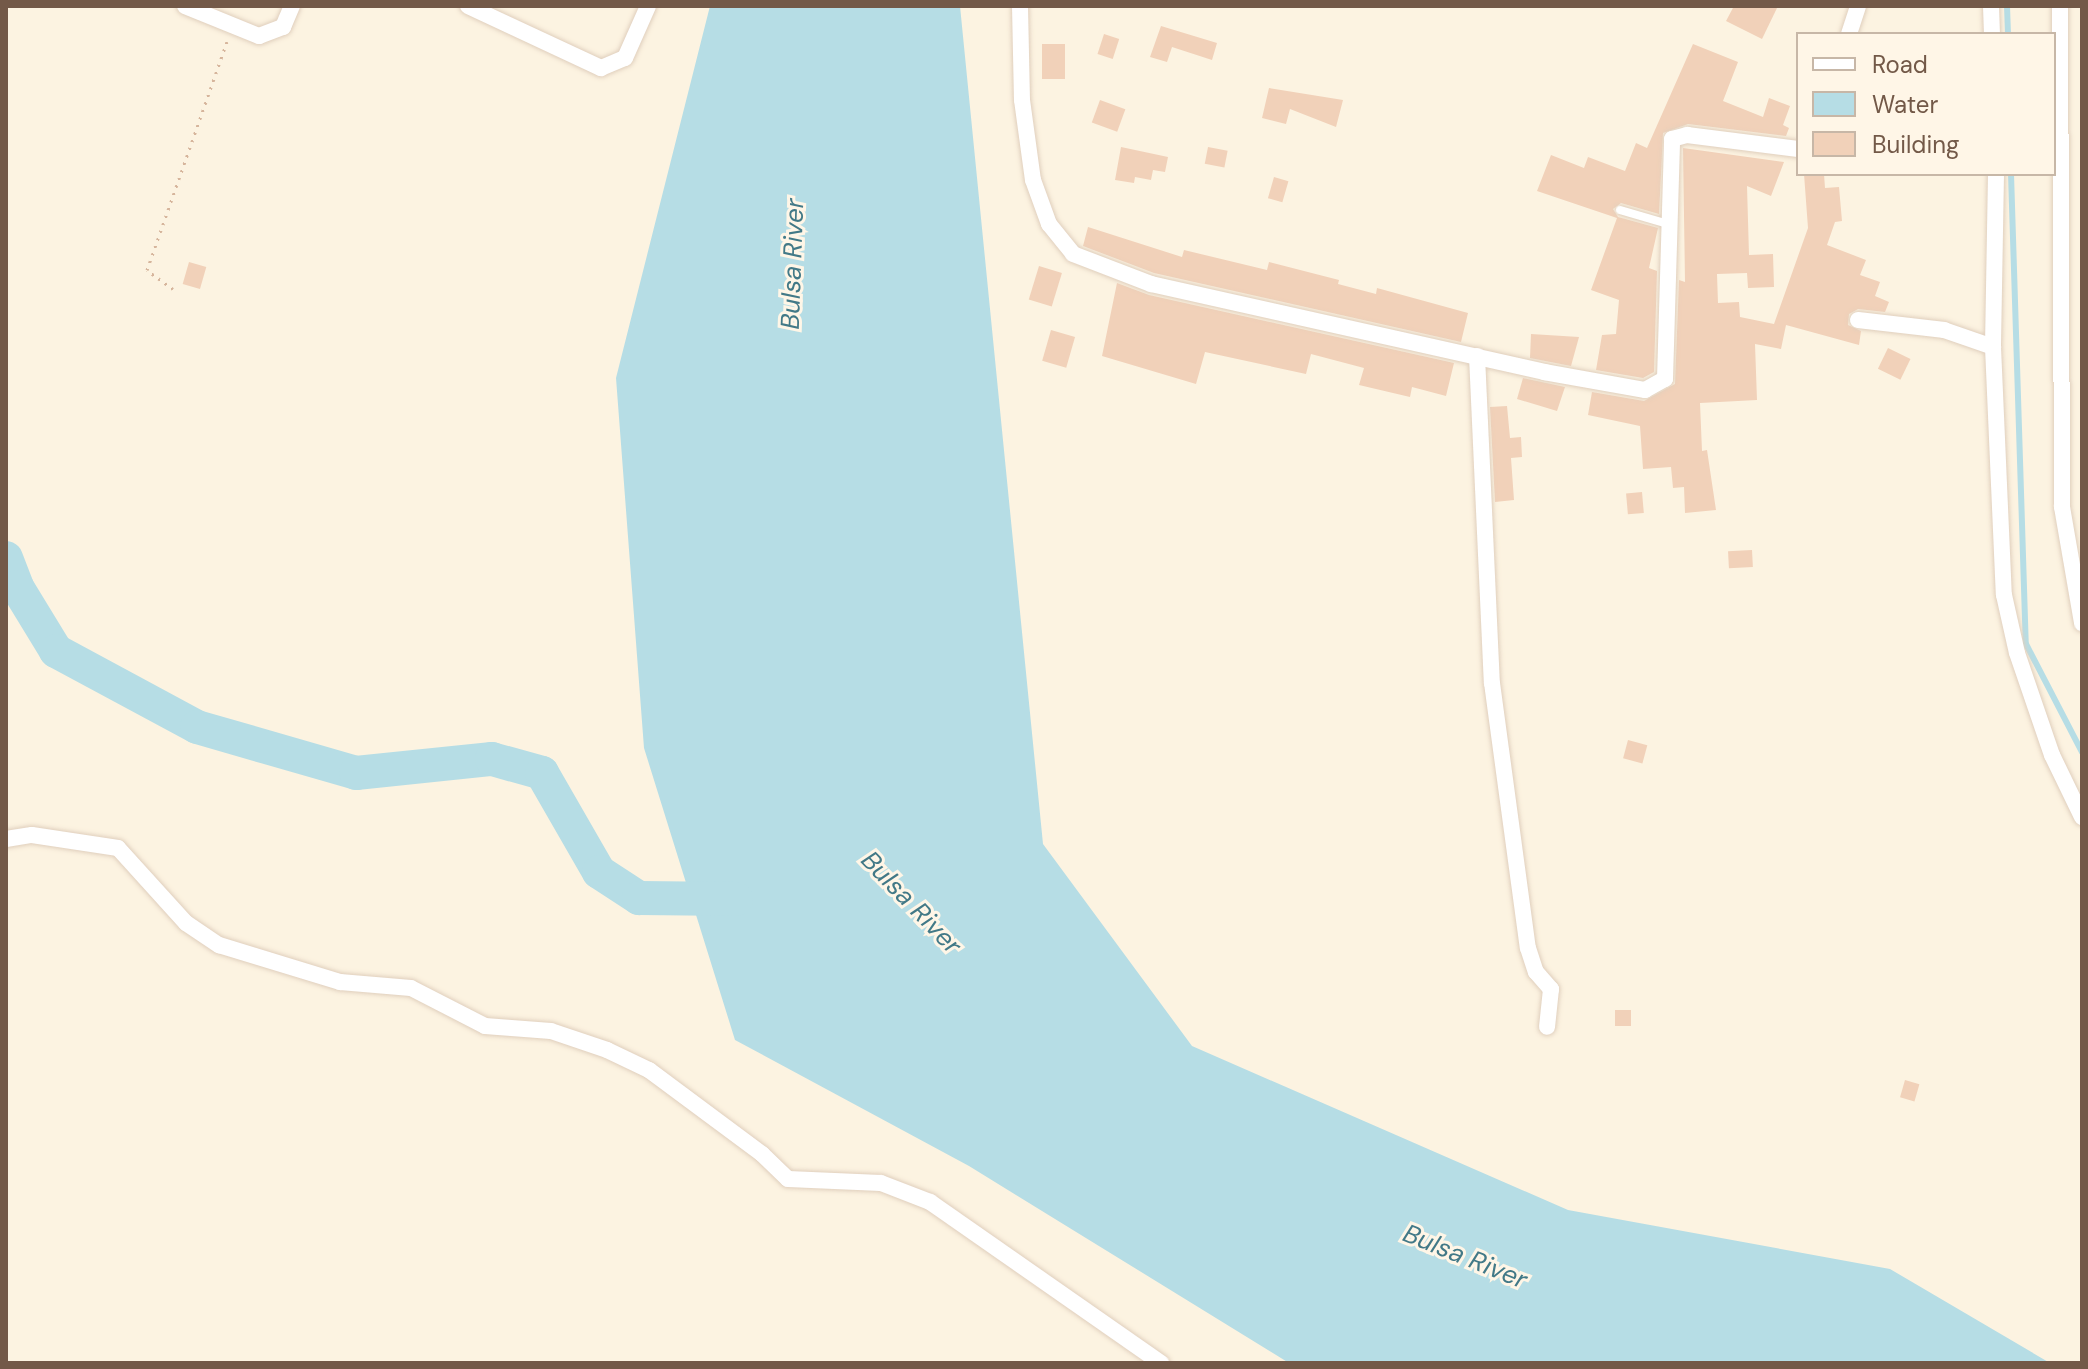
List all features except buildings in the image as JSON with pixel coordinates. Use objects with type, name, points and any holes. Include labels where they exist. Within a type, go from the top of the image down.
[{"type":"street","points":[[185,6],[259,36],[277,32],[292,6]]},
{"type":"street","points":[[468,6],[601,68],[625,58],[648,6]]},
{"type":"street","points":[[1020,6],[1022,100],[1033,180],[1049,224],[1073,254],[1151,284],[1645,390],[1657,387],[1665,379],[1668,360],[1669,146],[1677,136],[1796,149]]},
{"type":"street","points":[[1850,32],[1858,6]]},
{"type":"street","points":[[1991,6],[1992,32]]},
{"type":"street","points":[[2060,6],[2062,507],[2082,623]]},
{"type":"street","points":[[1996,176],[1993,347],[2004,595],[2017,653],[2052,755],[2082,817]]},
{"type":"street","points":[[1858,320],[1944,330],[1993,347]]},
{"type":"street","points":[[1477,356],[1492,683],[1528,948],[1536,972],[1551,989],[1547,1027]]},
{"type":"street","points":[[6,839],[32,835],[118,848],[186,923],[219,945],[340,982],[411,988],[485,1026],[551,1031],[607,1050],[649,1070],[762,1154],[788,1179],[881,1183],[930,1202],[1161,1363]]},
{"type":"lane","points":[[1620,210],[1668,224]]},
{"type":"path","points":[[173,289],[147,270],[233,28]]},
{"type":"water","name":"Bulsa River","points":[[710,6],[960,6],[1043,844],[1192,1046],[1568,1210],[1890,1269],[2050,1363],[1289,1363],[969,1166],[735,1040],[644,748],[616,378]]},
{"type":"waterway","points":[[2007,6],[2008,32]]},
{"type":"waterway","points":[[2011,176],[2026,644],[2082,752]]},
{"type":"waterway","points":[[6,558],[17,587],[56,651],[197,727],[356,773],[492,759],[542,773],[599,872],[639,898],[736,899]]}]
